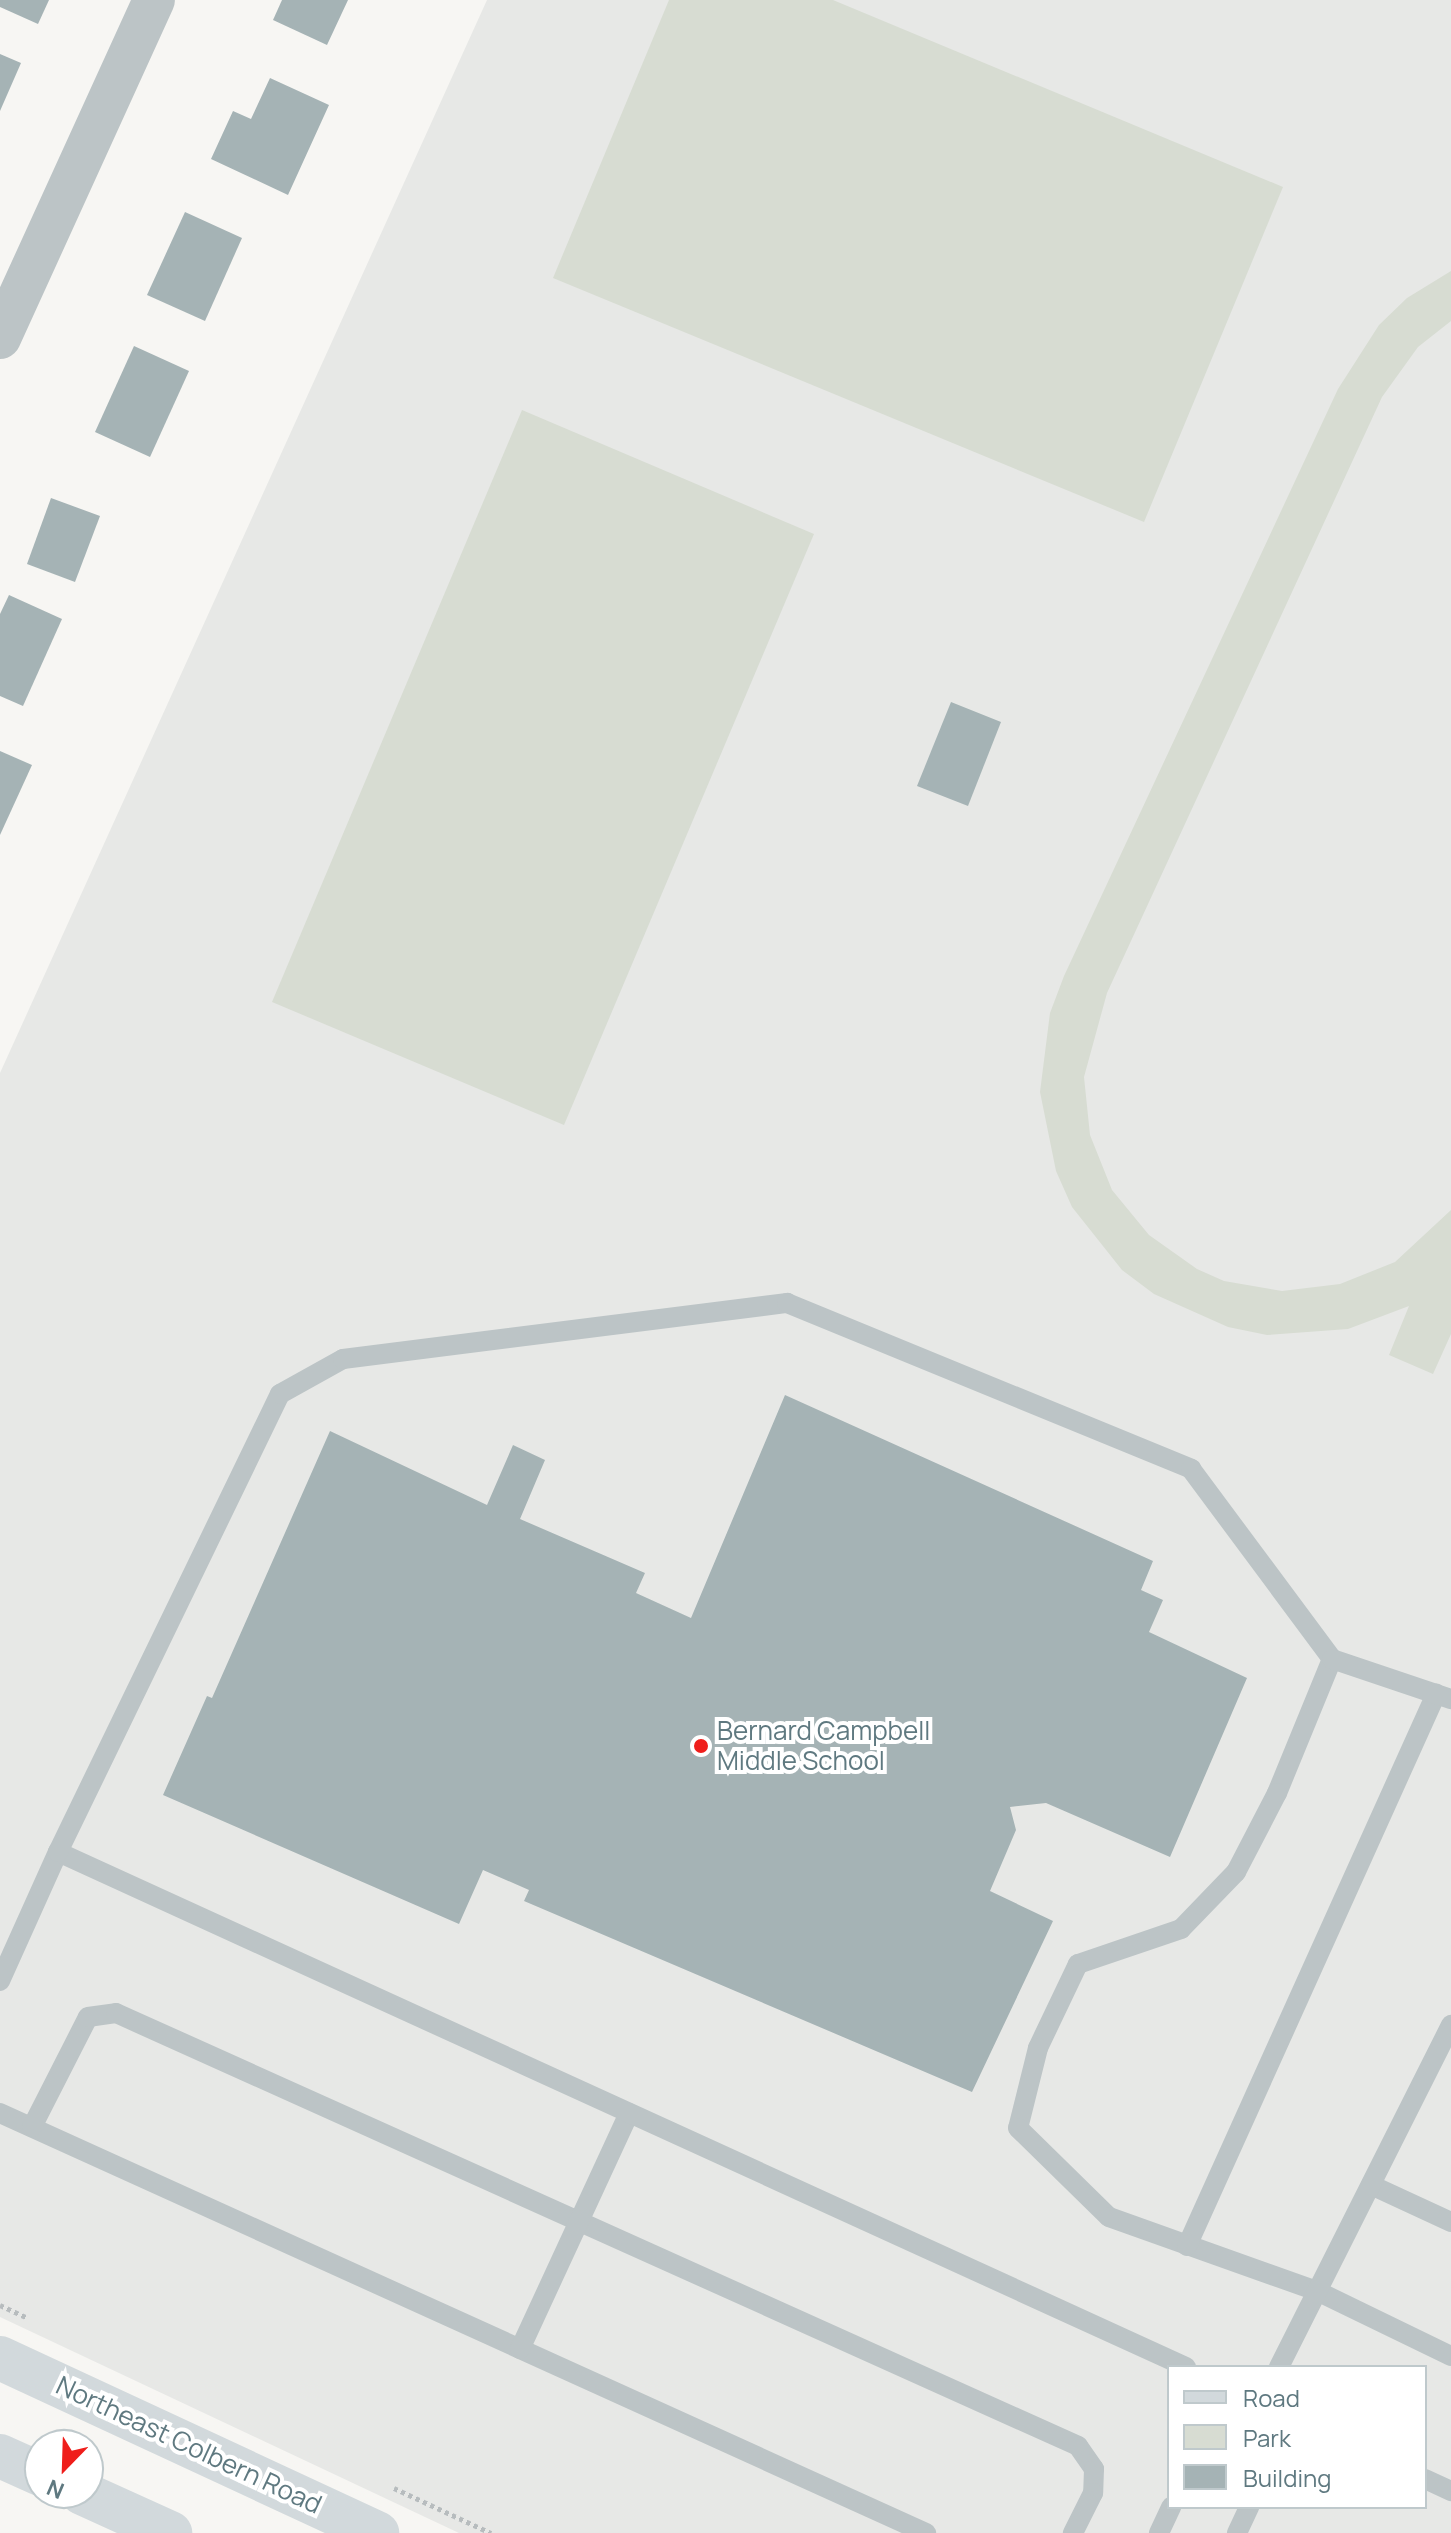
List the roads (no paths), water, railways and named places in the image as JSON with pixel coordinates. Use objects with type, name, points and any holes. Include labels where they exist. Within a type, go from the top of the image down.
[{"type":"main road","name":"Northeast Colbern Road","points":[[0,2358],[377,2533]]},
{"type":"main road","points":[[0,2456],[24,2467]]},
{"type":"main road","points":[[104,2503],[170,2533]]},
{"type":"street","points":[[0,338],[154,0]]},
{"type":"lane","points":[[0,1981],[58,1852],[280,1394],[343,1359],[787,1303],[1191,1469],[1332,1659],[1444,1697],[1187,2246]]},
{"type":"lane","points":[[1332,1659],[1277,1793],[1236,1872],[1181,1929],[1078,1964],[1038,2048],[1018,2128],[1109,2217],[1317,2291],[1451,2356]]},
{"type":"lane","points":[[58,1852],[1182,2365]]},
{"type":"lane","points":[[32,2127],[88,2017],[116,2013],[1078,2446],[1094,2469],[1093,2493],[1073,2533]]},
{"type":"lane","points":[[1280,2365],[1451,2025]]},
{"type":"lane","points":[[0,2113],[926,2533]]},
{"type":"lane","points":[[520,2349],[629,2113]]},
{"type":"lane","points":[[1371,2185],[1451,2222]]},
{"type":"lane","points":[[1427,2480],[1451,2491]]},
{"type":"lane","points":[[1159,2533],[1170,2509]]},
{"type":"lane","points":[[1237,2533],[1248,2509]]},
{"type":"place","name":"Bernard Campbell Middle School","points":[[701,1746]]}]
